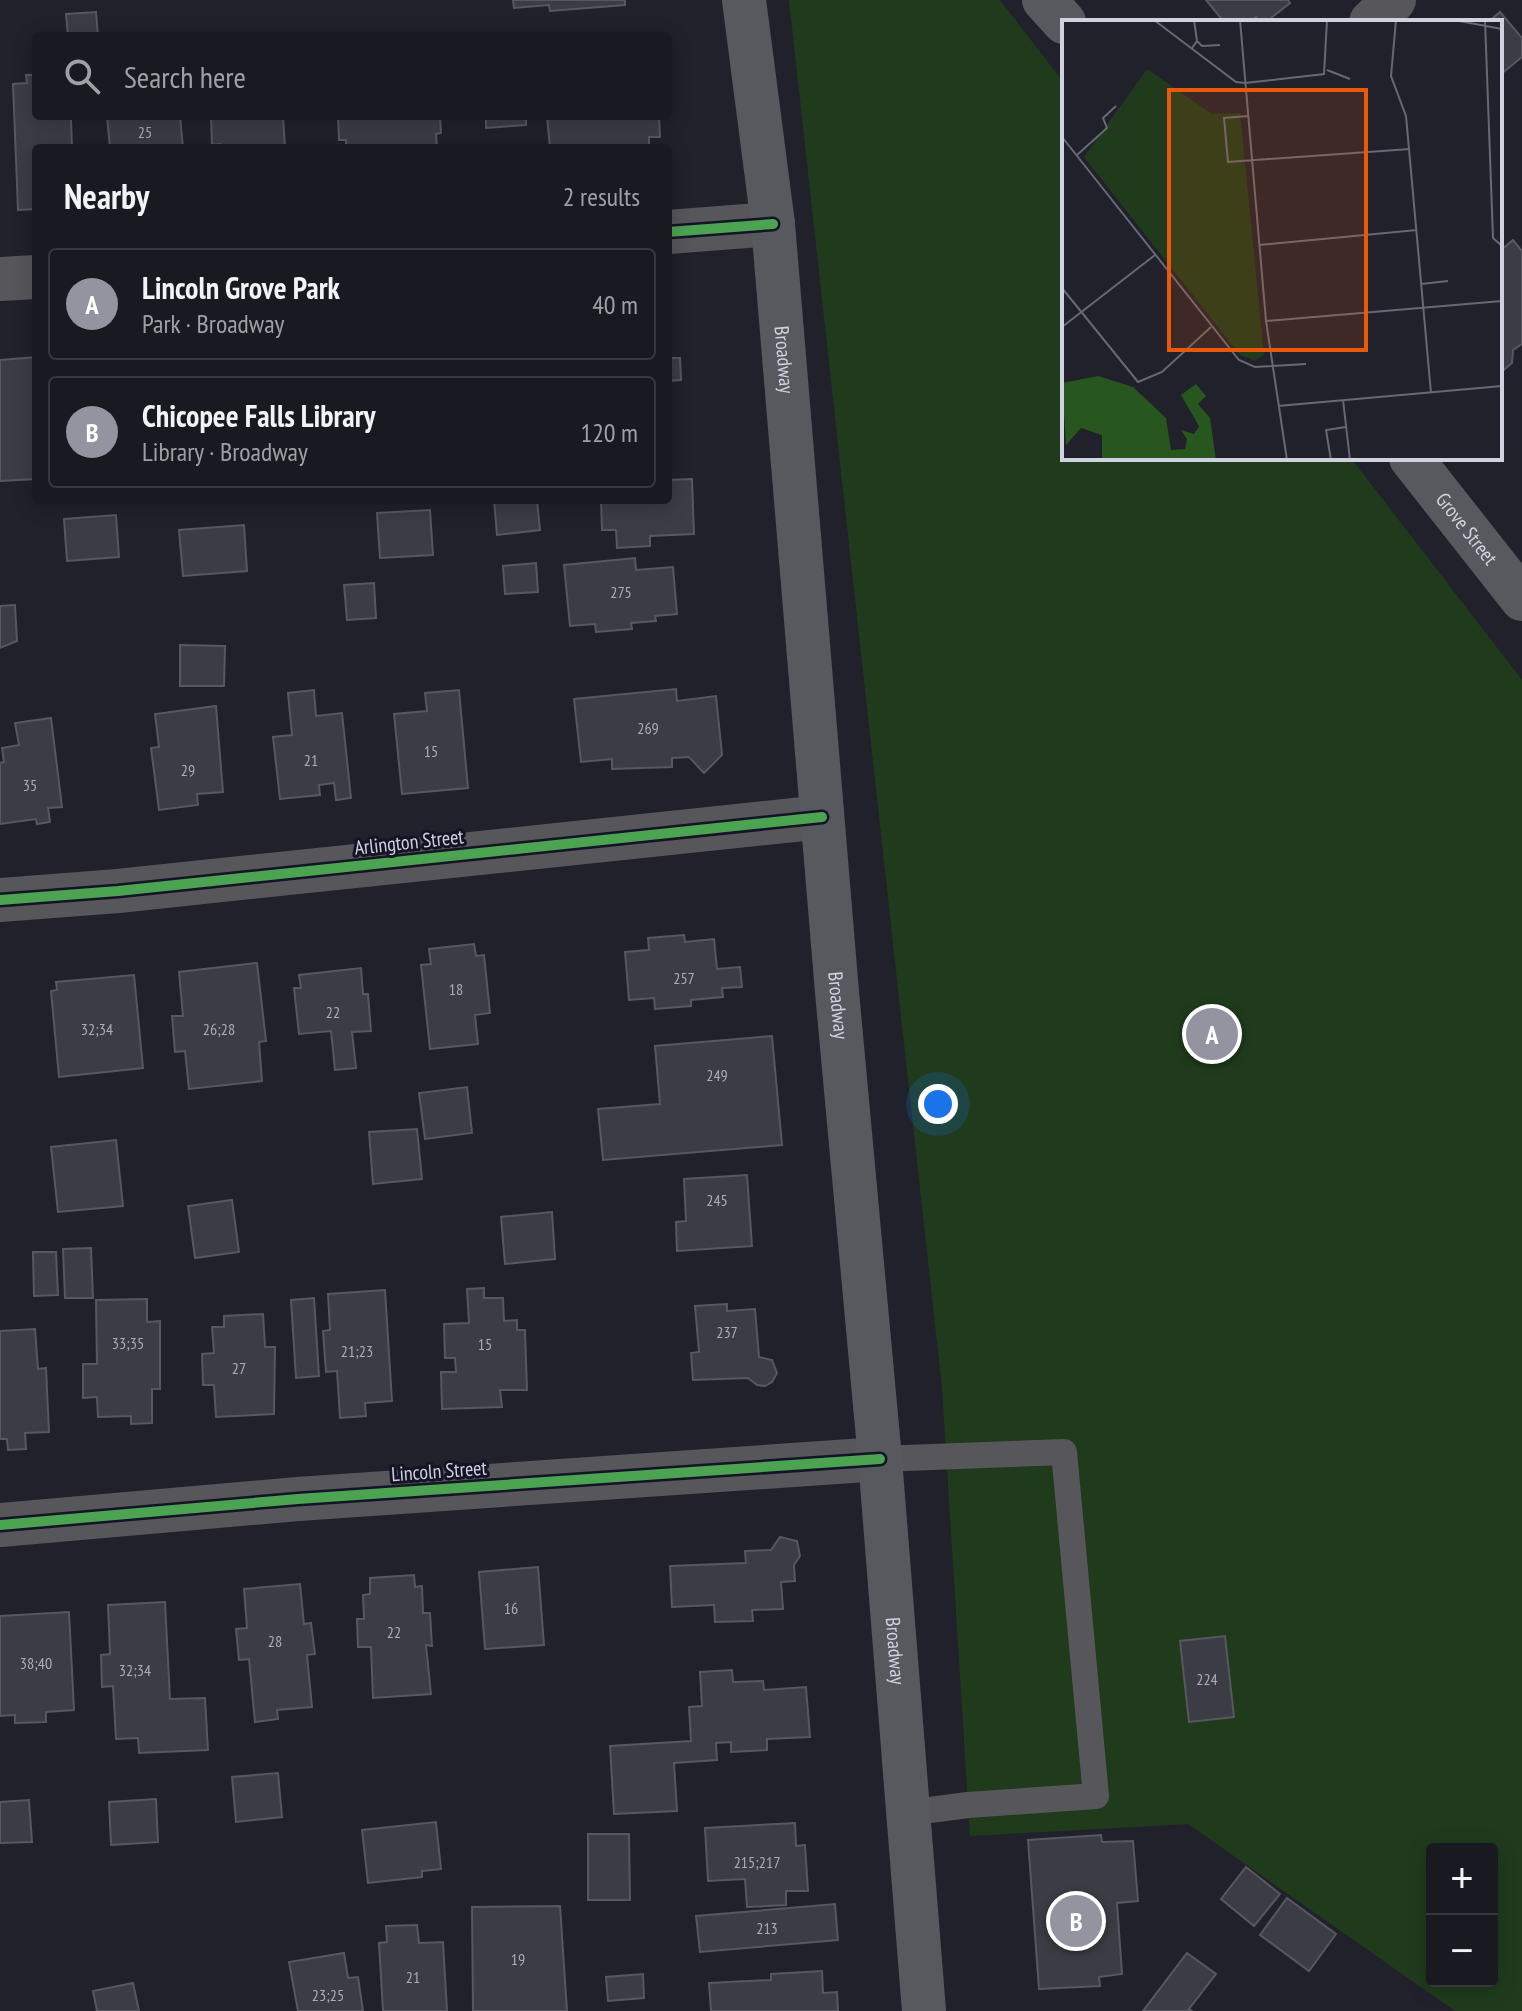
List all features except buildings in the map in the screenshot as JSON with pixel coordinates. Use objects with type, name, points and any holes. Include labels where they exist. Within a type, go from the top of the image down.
[{"type":"main road","name":"Broadway","points":[[744,0],[773,224],[880,1459],[924,2011]]},
{"type":"main road","points":[[1044,0],[1062,20]]},
{"type":"main road","name":"Grove Street","points":[[1413,460],[1522,599]]},
{"type":"street","points":[[1373,20],[1394,0]]},
{"type":"street","points":[[672,232],[773,224]]},
{"type":"street","points":[[0,279],[32,277]]},
{"type":"street","name":"Arlington Street","points":[[0,900],[118,891],[822,817]]},
{"type":"street","name":"Lincoln Street","points":[[0,1525],[314,1498],[880,1459]]},
{"type":"lane","points":[[880,1459],[1064,1452],[1096,1796],[968,1805],[907,1813]]},
{"type":"green space","points":[[789,0],[1000,0],[1062,80],[1062,460],[1353,460],[1522,680],[1522,2011],[1455,2011],[1188,1824],[970,1836],[942,1388]]},
{"type":"cycle path","points":[[672,232],[773,224]]},
{"type":"cycle path","points":[[0,900],[118,891],[822,817]]},
{"type":"cycle path","points":[[0,1525],[298,1499],[880,1459]]},
{"type":"place","name":"Lincoln Grove Park","points":[[1212,1034]]},
{"type":"place","name":"Chicopee Falls Library","points":[[1076,1921]]}]
